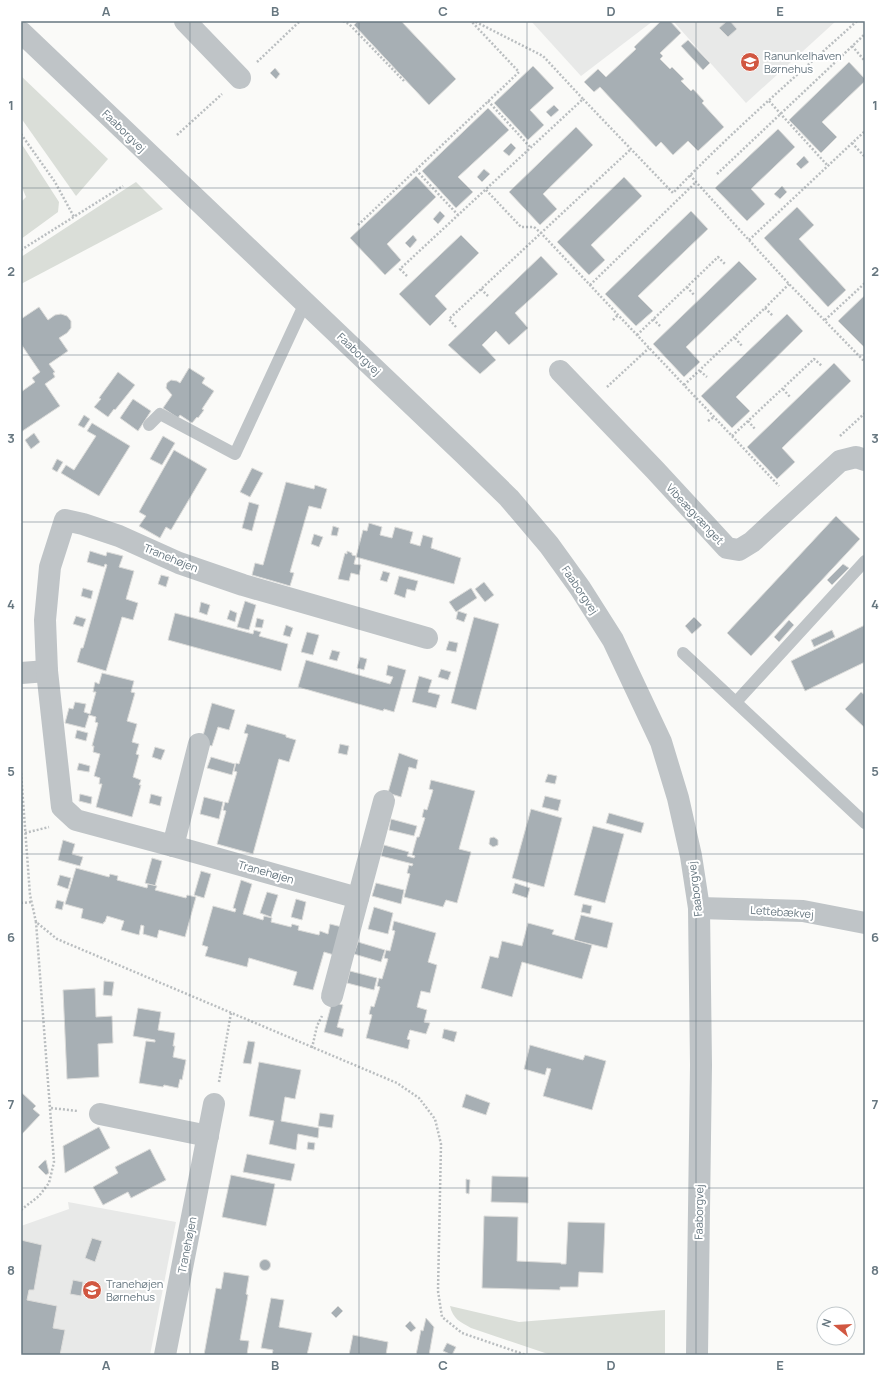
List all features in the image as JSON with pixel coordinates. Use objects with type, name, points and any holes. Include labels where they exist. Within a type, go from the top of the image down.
[{"type":"street","points":[[185,21],[240,78]]},
{"type":"street","name":"Faaborgvej","points":[[21,32],[509,498],[549,545],[580,588],[613,640],[661,742],[678,798],[691,856],[699,908],[702,1066],[697,1355]]},
{"type":"street","name":"Vibeægvænget","points":[[560,371],[727,548],[739,550],[752,542],[840,461],[856,457],[865,460]]},
{"type":"street","name":"Tranehøjen","points":[[358,898],[76,820],[62,807],[47,671],[45,620],[50,567],[65,520],[84,524],[119,536],[179,563],[242,585],[427,638]]},
{"type":"street","points":[[21,673],[47,671]]},
{"type":"street","points":[[173,846],[200,744]]},
{"type":"street","points":[[332,996],[384,801]]},
{"type":"street","name":"Lettebækvej","points":[[699,908],[803,912],[865,923]]},
{"type":"street","name":"Tranehøjen","points":[[165,1355],[214,1104]]},
{"type":"street","points":[[100,1114],[208,1136]]},
{"type":"lane","points":[[149,425],[160,414],[234,454],[305,303]]},
{"type":"lane","points":[[736,702],[865,562]]},
{"type":"lane","points":[[683,653],[865,823]]},
{"type":"path","points":[[343,21],[349,24],[404,81]]},
{"type":"path","points":[[473,21],[543,56],[582,99],[673,193],[690,175],[769,101],[857,21]]},
{"type":"path","points":[[358,225],[518,72],[473,21]]},
{"type":"path","points":[[718,174],[865,34]]},
{"type":"path","points":[[852,46],[865,61]]},
{"type":"path","points":[[407,276],[400,269],[582,99]]},
{"type":"path","points":[[488,101],[531,148]]},
{"type":"path","points":[[769,101],[828,166]]},
{"type":"path","points":[[748,240],[865,131]]},
{"type":"path","points":[[21,134],[55,182],[74,217]]},
{"type":"path","points":[[852,143],[865,157]]},
{"type":"path","points":[[456,327],[449,319],[631,149]]},
{"type":"path","points":[[416,170],[458,215]]},
{"type":"path","points":[[690,175],[789,284],[865,362]]},
{"type":"path","points":[[590,285],[696,182]]},
{"type":"path","points":[[21,250],[123,186]]},
{"type":"path","points":[[486,190],[521,227],[534,227],[542,233],[782,489]]},
{"type":"path","points":[[637,335],[718,257],[726,265]]},
{"type":"path","points":[[825,320],[865,283]]},
{"type":"path","points":[[684,385],[735,338],[789,284]]},
{"type":"path","points":[[687,287],[694,295]]},
{"type":"path","points":[[482,289],[488,296]]},
{"type":"path","points":[[766,308],[773,316]]},
{"type":"path","points":[[613,320],[618,315]]},
{"type":"path","points":[[653,319],[660,326]]},
{"type":"path","points":[[735,338],[742,346]]},
{"type":"path","points":[[590,404],[649,348]]},
{"type":"path","points":[[732,436],[814,358],[822,366]]},
{"type":"path","points":[[700,370],[707,377]]},
{"type":"path","points":[[782,389],[790,397]]},
{"type":"path","points":[[837,438],[865,413]]},
{"type":"path","points":[[708,421],[714,416]]},
{"type":"path","points":[[748,422],[755,429]]},
{"type":"path","points":[[21,773],[30,895],[36,922],[54,1162],[49,1183],[39,1196],[21,1210]]},
{"type":"path","points":[[21,903],[32,902]]},
{"type":"path","points":[[36,922],[57,939],[397,1083],[419,1098],[436,1119],[441,1144],[438,1291],[442,1317],[462,1333],[526,1355]]},
{"type":"path","points":[[312,1048],[316,1026],[332,996]]},
{"type":"path","points":[[214,1104],[231,1013]]},
{"type":"shaded area","points":[[531,21],[653,21],[581,76]]},
{"type":"shaded area","name":"Ranunkelhaven Børnehus","points":[[673,21],[836,21],[746,103]]},
{"type":"shaded area","points":[[21,76],[108,159],[76,196],[21,118]]},
{"type":"shaded area","points":[[21,143],[59,202],[58,212],[21,239],[21,202],[26,197],[21,185]]},
{"type":"shaded area","points":[[136,182],[163,209],[21,284],[21,257]]},
{"type":"shaded area","name":"Tranehøjen Børnehus","points":[[68,1202],[176,1222],[150,1355],[21,1355],[21,1226],[69,1209]]},
{"type":"shaded area","points":[[450,1306],[519,1322],[665,1310],[665,1355],[551,1355],[471,1328],[460,1322],[455,1317]]},
{"type":"building","points":[[358,21],[401,21],[456,79],[429,105],[354,25]]},
{"type":"building","points":[[661,21],[670,21],[681,33],[660,53],[663,56],[660,59],[670,69],[672,67],[684,79],[681,81],[691,91],[693,89],[704,101],[702,103],[724,127],[698,151],[688,141],[673,155],[661,142],[656,147],[600,87],[594,92],[584,82],[598,69],[606,77],[636,49],[634,47]]},
{"type":"building","points":[[727,21],[730,21],[737,29],[728,37],[719,28]]},
{"type":"building","points":[[688,40],[710,63],[703,70],[681,46]]},
{"type":"building","points":[[849,62],[865,79],[865,81],[822,122],[837,137],[821,153],[789,120]]},
{"type":"building","points":[[533,66],[554,88],[530,110],[544,125],[528,140],[494,103]]},
{"type":"building","points":[[275,68],[280,74],[276,79],[270,73]]},
{"type":"building","points":[[554,105],[559,110],[551,117],[546,112]]},
{"type":"building","points":[[488,108],[509,130],[458,177],[473,192],[456,208],[422,171]]},
{"type":"building","points":[[576,127],[593,145],[543,194],[557,209],[540,225],[509,192]]},
{"type":"building","points":[[778,129],[795,147],[751,189],[765,204],[747,221],[715,188]]},
{"type":"building","points":[[511,143],[516,148],[509,156],[503,151]]},
{"type":"building","points":[[804,156],[809,162],[801,169],[796,164]]},
{"type":"building","points":[[484,169],[490,174],[482,182],[477,177]]},
{"type":"building","points":[[416,176],[436,197],[387,244],[401,260],[385,275],[350,238]]},
{"type":"building","points":[[624,177],[642,196],[591,245],[605,260],[589,275],[557,242]]},
{"type":"building","points":[[782,186],[787,192],[780,199],[774,194]]},
{"type":"building","points":[[797,207],[814,225],[799,239],[846,290],[828,307],[764,238]]},
{"type":"building","points":[[440,211],[445,216],[438,224],[433,219]]},
{"type":"building","points":[[691,211],[708,229],[638,296],[653,311],[636,326],[605,294]]},
{"type":"building","points":[[413,235],[417,240],[410,248],[405,243]]},
{"type":"building","points":[[461,235],[479,253],[435,296],[447,309],[430,326],[399,294]]},
{"type":"building","points":[[541,256],[558,274],[515,313],[528,328],[509,345],[496,331],[482,345],[496,360],[480,374],[448,345]]},
{"type":"building","points":[[739,261],[757,279],[686,347],[700,362],[684,377],[653,344]]},
{"type":"building","points":[[865,295],[865,348],[838,321]]},
{"type":"building","points":[[39,307],[48,320],[55,315],[61,314],[67,316],[71,321],[71,328],[67,333],[59,338],[68,351],[49,364],[55,372],[53,373],[55,377],[45,384],[60,406],[21,432],[21,392],[35,382],[32,378],[40,372],[21,344],[21,319]]},
{"type":"building","points":[[787,314],[803,331],[736,397],[750,411],[732,428],[701,396]]},
{"type":"building","points":[[834,363],[851,381],[782,448],[795,462],[777,479],[747,447]]},
{"type":"building","points":[[189,368],[205,378],[202,383],[214,391],[202,409],[204,410],[192,423],[180,415],[178,418],[163,408],[172,395],[166,388],[167,383],[171,380],[180,383]]},
{"type":"building","points":[[118,372],[135,385],[108,417],[94,407],[101,399],[99,398]]},
{"type":"building","points":[[133,399],[151,411],[138,431],[120,418]]},
{"type":"building","points":[[84,415],[90,419],[84,428],[78,425]]},
{"type":"building","points":[[92,423],[130,446],[99,496],[61,473],[66,465],[74,470],[96,436],[87,431]]},
{"type":"building","points":[[34,433],[40,442],[31,449],[25,440]]},
{"type":"building","points":[[163,436],[175,443],[162,465],[150,459]]},
{"type":"building","points":[[174,450],[207,469],[171,530],[166,527],[160,538],[139,526],[146,516],[139,512]]},
{"type":"building","points":[[57,459],[63,462],[57,472],[52,469]]},
{"type":"building","points":[[252,468],[263,473],[250,497],[240,492]]},
{"type":"building","points":[[286,482],[314,489],[315,485],[327,489],[321,509],[309,506],[290,572],[294,573],[290,586],[252,575],[255,563],[263,565]]},
{"type":"building","points":[[249,502],[259,505],[252,531],[242,528]]},
{"type":"building","points":[[836,516],[860,539],[751,656],[727,633]]},
{"type":"building","points":[[369,523],[382,527],[380,535],[392,538],[395,527],[413,532],[410,543],[420,546],[423,535],[433,538],[431,548],[461,558],[454,584],[356,557],[363,530],[367,531]]},
{"type":"building","points":[[333,526],[339,528],[337,536],[331,535]]},
{"type":"building","points":[[314,534],[323,537],[319,547],[311,544]]},
{"type":"building","points":[[90,551],[106,556],[107,552],[123,556],[119,567],[134,571],[126,599],[138,603],[133,620],[122,617],[106,671],[77,662],[81,648],[83,648],[107,565],[105,564],[104,567],[87,562]]},
{"type":"building","points":[[347,551],[356,556],[354,564],[361,565],[359,575],[351,573],[349,581],[338,579],[345,553],[347,554]]},
{"type":"building","points":[[843,564],[849,568],[832,585],[827,580]]},
{"type":"building","points":[[383,571],[390,573],[387,582],[380,580]]},
{"type":"building","points":[[161,575],[169,577],[166,587],[158,584]]},
{"type":"building","points":[[399,576],[418,581],[415,591],[407,589],[405,598],[394,594]]},
{"type":"building","points":[[484,582],[494,595],[485,602],[475,589]]},
{"type":"building","points":[[83,588],[93,591],[91,599],[81,596]]},
{"type":"building","points":[[471,588],[477,598],[456,612],[449,602]]},
{"type":"building","points":[[245,601],[256,605],[249,630],[237,627]]},
{"type":"building","points":[[201,602],[210,605],[207,615],[199,612]]},
{"type":"building","points":[[230,610],[237,613],[235,622],[227,619]]},
{"type":"building","points":[[458,611],[467,614],[464,622],[456,619]]},
{"type":"building","points":[[175,613],[253,634],[254,630],[261,632],[259,636],[288,644],[281,671],[168,640]]},
{"type":"building","points":[[76,616],[86,619],[83,627],[73,624]]},
{"type":"building","points":[[474,617],[499,624],[476,710],[451,703]]},
{"type":"building","points":[[694,617],[702,625],[692,634],[685,626]]},
{"type":"building","points":[[257,618],[264,620],[262,628],[255,627]]},
{"type":"building","points":[[789,620],[794,625],[779,642],[774,637]]},
{"type":"building","points":[[286,625],[293,628],[290,637],[283,635]]},
{"type":"building","points":[[865,625],[865,662],[805,691],[791,661]]},
{"type":"building","points":[[832,630],[835,637],[814,647],[811,640]]},
{"type":"building","points":[[307,632],[319,635],[313,655],[301,652]]},
{"type":"building","points":[[449,641],[458,643],[456,652],[446,650]]},
{"type":"building","points":[[332,650],[340,652],[337,661],[329,659]]},
{"type":"building","points":[[360,657],[367,659],[364,670],[357,668]]},
{"type":"building","points":[[306,660],[390,684],[393,677],[386,675],[388,665],[406,670],[394,712],[384,709],[383,711],[298,687]]},
{"type":"building","points":[[441,669],[451,672],[448,680],[438,677]]},
{"type":"building","points":[[102,673],[134,681],[131,692],[135,693],[127,721],[137,724],[132,742],[139,744],[136,754],[139,755],[133,777],[141,780],[139,785],[141,785],[132,817],[96,807],[102,784],[99,784],[100,778],[94,776],[100,754],[93,752],[94,746],[92,746],[98,723],[95,722],[96,717],[89,715],[85,728],[65,723],[69,708],[73,709],[75,702],[86,704],[84,712],[90,714],[96,692],[93,692],[95,682],[99,684]]},
{"type":"building","points":[[419,676],[432,680],[428,692],[440,695],[436,708],[412,702]]},
{"type":"building","points":[[861,692],[865,695],[865,728],[845,709]]},
{"type":"building","points":[[212,703],[235,710],[229,730],[218,727],[212,746],[201,743]]},
{"type":"building","points":[[247,724],[286,735],[286,737],[296,740],[289,762],[279,759],[253,854],[217,844],[226,811],[223,810],[225,802],[228,803],[237,772],[234,771],[236,763],[239,764],[248,734],[244,733]]},
{"type":"building","points":[[77,730],[88,733],[86,741],[75,738]]},
{"type":"building","points":[[340,744],[349,746],[347,755],[338,753]]},
{"type":"building","points":[[155,747],[165,750],[161,760],[152,757]]},
{"type":"building","points":[[399,753],[418,760],[416,769],[409,767],[401,797],[388,793]]},
{"type":"building","points":[[211,757],[235,764],[232,775],[207,768]]},
{"type":"building","points":[[79,763],[90,766],[89,772],[77,770]]},
{"type":"building","points":[[548,774],[557,776],[555,784],[545,782]]},
{"type":"building","points":[[431,780],[475,791],[459,849],[471,852],[457,903],[446,900],[443,907],[404,897],[410,874],[407,873],[409,865],[412,866],[413,864],[381,856],[384,845],[409,852],[407,856],[414,858],[415,856],[412,855],[417,837],[419,837],[425,818],[422,817],[424,809],[427,810],[433,790],[429,789]]},
{"type":"building","points":[[80,794],[92,797],[91,804],[79,801]]},
{"type":"building","points":[[151,794],[162,797],[160,806],[149,803]]},
{"type":"building","points":[[545,796],[561,800],[558,811],[542,807]]},
{"type":"building","points":[[204,797],[223,802],[219,819],[200,814]]},
{"type":"building","points":[[531,809],[562,818],[544,887],[512,878]]},
{"type":"building","points":[[609,813],[644,823],[641,833],[606,823]]},
{"type":"building","points":[[391,819],[417,826],[414,836],[389,830]]},
{"type":"building","points":[[593,826],[624,834],[605,903],[574,895]]},
{"type":"building","points":[[494,837],[498,840],[498,845],[493,847],[489,844],[490,838]]},
{"type":"building","points":[[63,840],[75,844],[72,854],[83,857],[80,866],[58,860]]},
{"type":"building","points":[[152,858],[162,861],[155,886],[145,883]]},
{"type":"building","points":[[76,868],[109,877],[110,874],[118,876],[117,880],[147,888],[148,884],[157,886],[155,890],[186,898],[187,895],[196,897],[185,937],[159,930],[157,938],[143,934],[144,926],[141,925],[139,935],[121,930],[124,921],[107,916],[103,924],[81,918],[83,909],[65,904]]},
{"type":"building","points":[[201,871],[211,874],[204,898],[194,895]]},
{"type":"building","points":[[60,875],[71,878],[68,889],[57,885]]},
{"type":"building","points":[[241,880],[252,884],[243,914],[263,920],[264,916],[272,918],[271,922],[291,927],[292,924],[299,926],[298,930],[319,935],[320,931],[328,934],[330,924],[342,927],[334,955],[324,952],[313,990],[293,985],[297,972],[249,958],[247,967],[205,956],[208,947],[202,945],[213,906],[235,912],[236,909],[233,908]]},
{"type":"building","points":[[376,883],[404,890],[401,904],[372,896]]},
{"type":"building","points":[[515,883],[530,888],[527,898],[512,893]]},
{"type":"building","points":[[267,892],[278,895],[271,917],[260,913]]},
{"type":"building","points":[[296,899],[306,902],[302,920],[291,917]]},
{"type":"building","points":[[57,900],[64,902],[62,910],[55,908]]},
{"type":"building","points":[[583,904],[592,906],[590,914],[581,912]]},
{"type":"building","points":[[374,907],[393,913],[388,934],[368,929]]},
{"type":"building","points":[[581,915],[613,923],[607,948],[574,940]]},
{"type":"building","points":[[394,921],[436,933],[428,962],[437,965],[430,993],[421,991],[417,1007],[427,1010],[424,1022],[430,1023],[426,1034],[410,1030],[407,1039],[410,1040],[408,1049],[366,1038],[372,1015],[369,1014],[371,1006],[374,1007],[380,987],[377,986],[379,978],[382,979],[388,959],[384,958],[386,950],[390,951],[395,931],[392,930]]},
{"type":"building","points":[[528,923],[554,930],[552,934],[592,945],[582,979],[522,962],[512,997],[481,988],[490,956],[498,958],[502,941],[522,946]]},
{"type":"building","points":[[358,942],[385,950],[381,962],[354,954]]},
{"type":"building","points":[[350,971],[377,978],[374,990],[347,983]]},
{"type":"building","points":[[104,981],[114,982],[112,996],[103,995]]},
{"type":"building","points":[[95,988],[96,1017],[112,1016],[113,1043],[98,1044],[99,1077],[67,1079],[63,990]]},
{"type":"building","points":[[332,1002],[343,1005],[337,1027],[344,1029],[342,1037],[324,1032]]},
{"type":"building","points":[[138,1008],[161,1012],[158,1030],[175,1033],[173,1057],[186,1060],[182,1080],[180,1079],[178,1088],[139,1083],[146,1041],[155,1042],[155,1040],[133,1036]]},
{"type":"building","points":[[444,1029],[457,1032],[454,1042],[442,1038]]},
{"type":"building","points":[[248,1041],[255,1042],[251,1064],[243,1063]]},
{"type":"building","points":[[530,1045],[583,1060],[585,1055],[606,1061],[592,1110],[543,1096],[551,1069],[547,1068],[545,1075],[524,1069]]},
{"type":"building","points":[[259,1062],[301,1070],[295,1099],[285,1097],[281,1121],[319,1128],[318,1138],[298,1134],[296,1150],[269,1144],[274,1121],[249,1116]]},
{"type":"building","points":[[21,1092],[36,1106],[33,1109],[40,1115],[22,1134]]},
{"type":"building","points":[[466,1094],[490,1103],[486,1115],[462,1107]]},
{"type":"building","points":[[320,1113],[334,1115],[332,1128],[318,1126]]},
{"type":"building","points":[[99,1127],[110,1148],[65,1173],[63,1146]]},
{"type":"building","points":[[308,1142],[315,1143],[314,1150],[307,1149]]},
{"type":"building","points":[[150,1149],[166,1180],[131,1198],[128,1192],[103,1205],[93,1187],[118,1173],[115,1167]]},
{"type":"building","points":[[247,1154],[295,1164],[291,1181],[243,1172]]},
{"type":"building","points":[[46,1160],[49,1173],[46,1175],[38,1167]]},
{"type":"building","points":[[231,1175],[275,1184],[266,1226],[222,1217]]},
{"type":"building","points":[[492,1176],[528,1177],[528,1203],[491,1202]]},
{"type":"building","points":[[466,1179],[470,1180],[469,1194],[466,1193]]},
{"type":"building","points":[[484,1216],[518,1217],[517,1261],[561,1264],[566,1264],[568,1222],[605,1223],[603,1273],[579,1272],[578,1287],[560,1287],[560,1290],[482,1288]]},
{"type":"building","points":[[92,1238],[102,1241],[95,1262],[85,1258]]},
{"type":"building","points":[[21,1240],[42,1245],[34,1290],[29,1290],[27,1300],[57,1306],[53,1328],[65,1330],[60,1355],[21,1355]]},
{"type":"building","points":[[265,1259],[269,1261],[271,1265],[269,1269],[265,1271],[261,1269],[259,1265],[261,1261]]},
{"type":"building","points":[[224,1272],[249,1276],[246,1294],[248,1295],[240,1340],[249,1341],[247,1355],[204,1355],[216,1288],[221,1289]]},
{"type":"building","points":[[73,1280],[83,1282],[81,1296],[70,1294]]},
{"type":"building","points":[[271,1298],[284,1300],[279,1327],[312,1333],[307,1355],[272,1355],[273,1350],[261,1348]]},
{"type":"building","points":[[338,1306],[343,1311],[336,1318],[331,1313]]},
{"type":"building","points":[[426,1318],[434,1327],[429,1355],[416,1355],[421,1330],[423,1331]]},
{"type":"building","points":[[410,1321],[416,1328],[411,1332],[405,1326]]},
{"type":"building","points":[[353,1335],[388,1342],[386,1355],[349,1355]]},
{"type":"building","points":[[447,1343],[456,1347],[452,1355],[443,1351]]},
{"type":"place","name":"Ranunkelhaven Børnehus","points":[[750,62]]},
{"type":"place","name":"Tranehøjen Børnehus","points":[[92,1290]]}]
